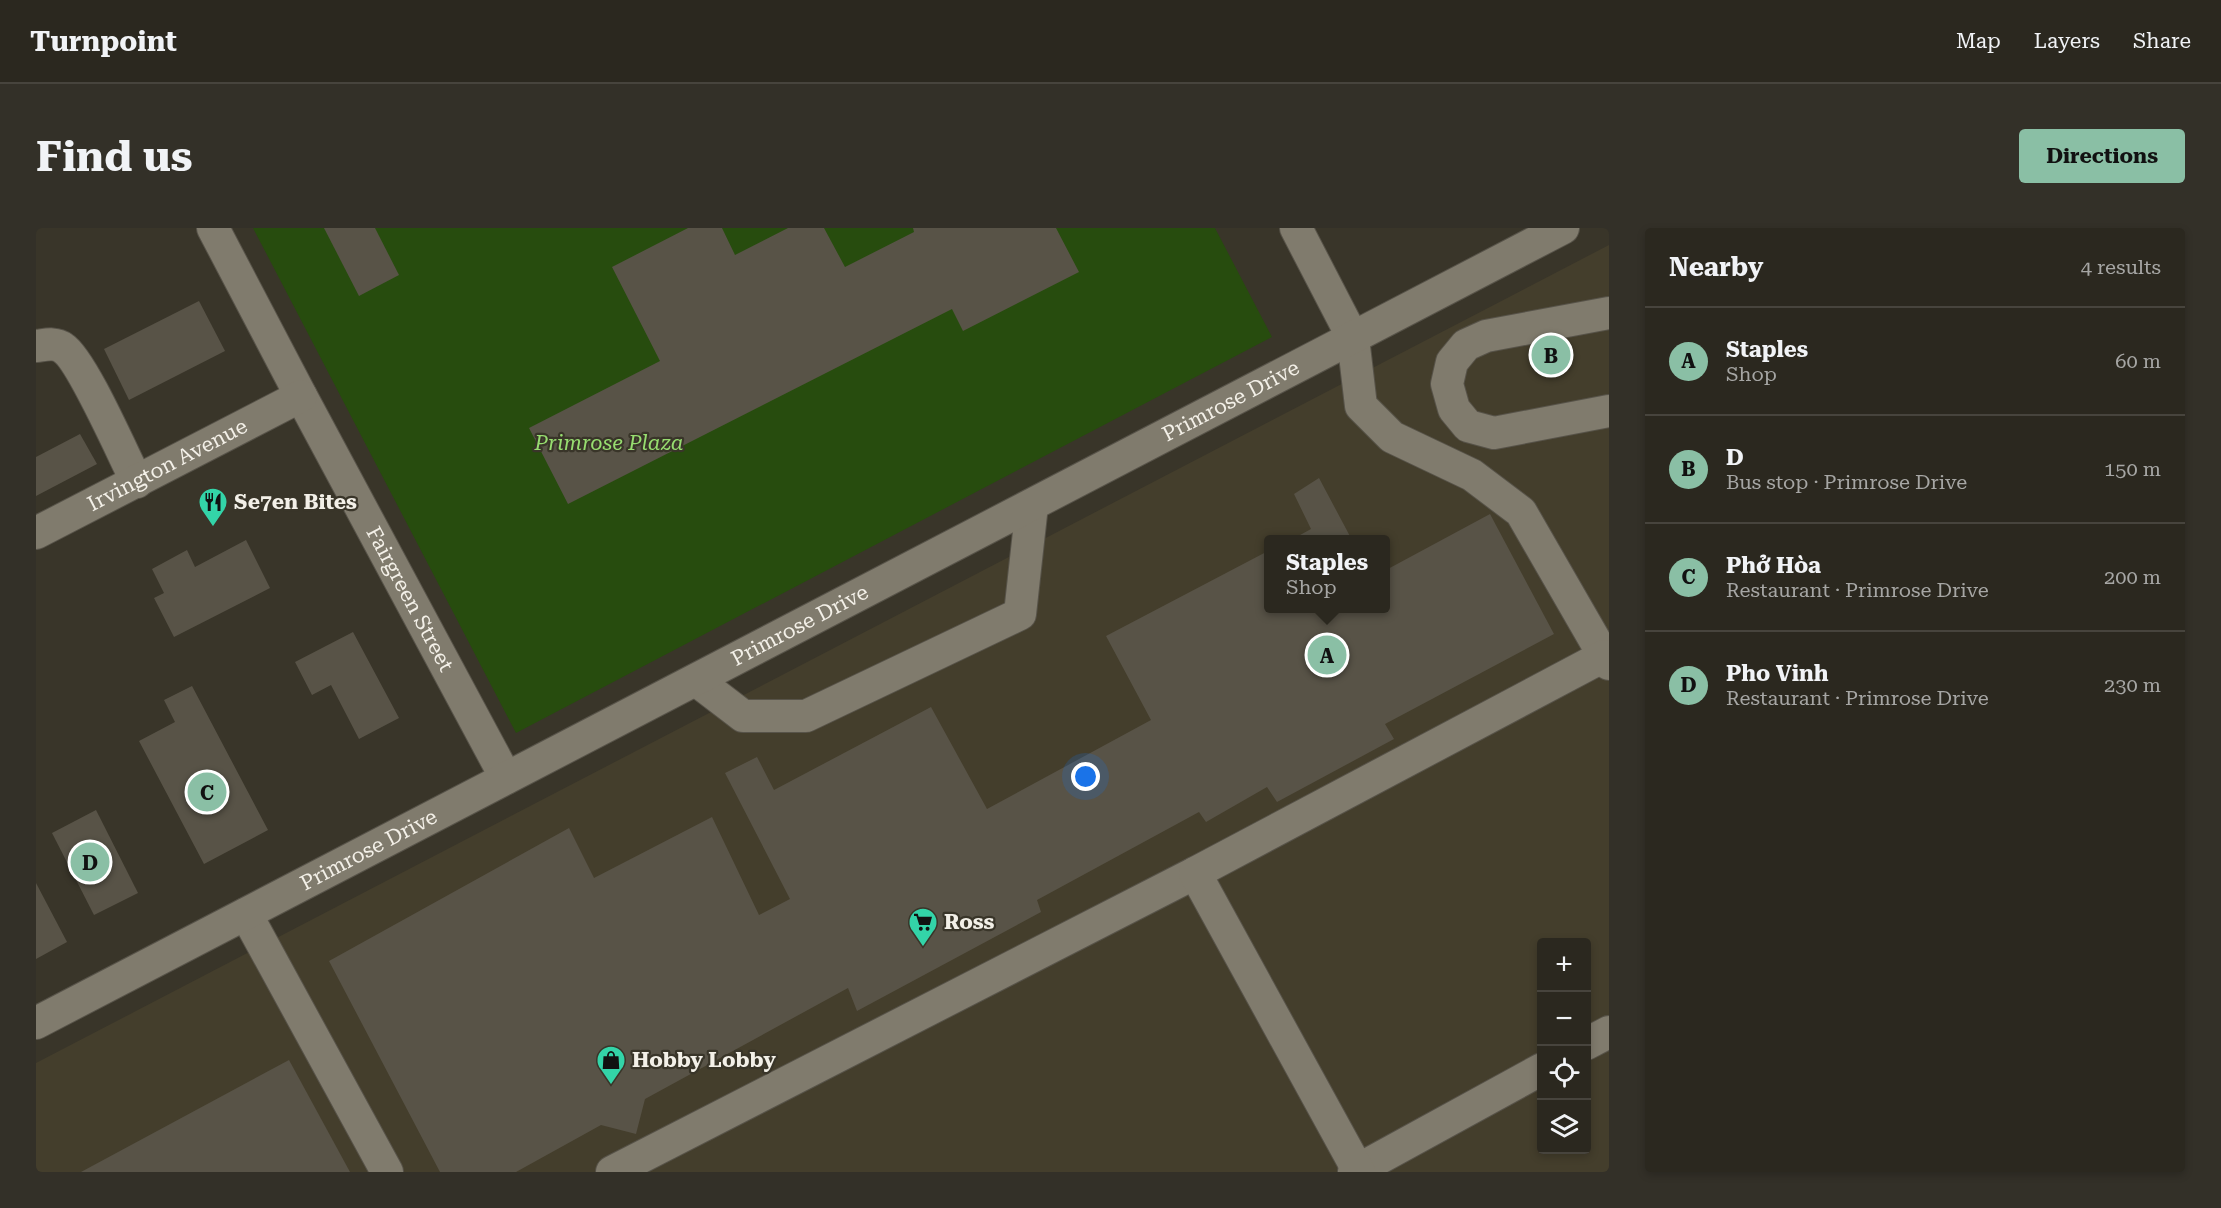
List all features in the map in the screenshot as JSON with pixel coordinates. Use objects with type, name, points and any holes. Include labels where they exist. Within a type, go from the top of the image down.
[{"type":"street","name":"Fairgreen Street","points":[[213,228],[506,778]]},
{"type":"street","points":[[612,1172],[1607,660],[1521,512],[1472,475],[1392,437],[1361,406],[1353,338],[1296,228]]},
{"type":"street","name":"Primrose Drive","points":[[36,1023],[1563,228]]},
{"type":"street","points":[[1609,313],[1486,336],[1466,345],[1452,362],[1447,384],[1454,409],[1468,426],[1494,434],[1609,411]]},
{"type":"street","points":[[36,346],[50,344],[64,348],[84,376],[137,482]]},
{"type":"street","name":"Irvington Avenue","points":[[36,533],[301,396]]},
{"type":"street","points":[[696,680],[743,716],[806,716],[1020,614],[1032,505]]},
{"type":"street","points":[[1195,873],[1357,1171],[1537,1072]]},
{"type":"street","points":[[246,914],[387,1172]]},
{"type":"street","points":[[1591,1042],[1609,1032]]},
{"type":"shaded area","points":[[1609,245],[1609,1172],[36,1172],[36,1063]]},
{"type":"green space","name":"Primrose Plaza","points":[[253,228],[1215,228],[1272,337],[516,733]]},
{"type":"building","points":[[324,228],[375,228],[399,275],[359,296]]},
{"type":"building","points":[[688,228],[722,228],[735,255],[788,228],[824,228],[845,267],[914,232],[913,228],[1056,228],[1079,272],[963,331],[952,309],[568,504],[529,428],[660,361],[612,267]]},
{"type":"building","points":[[199,301],[225,351],[129,400],[104,349]]},
{"type":"building","points":[[80,434],[97,464],[36,496],[36,457]]},
{"type":"building","points":[[1319,478],[1349,535],[1300,535],[1311,529],[1294,494]]},
{"type":"building","points":[[1490,514],[1554,634],[1385,724],[1394,739],[1277,802],[1267,787],[1206,822],[1199,812],[1037,900],[1041,912],[857,1011],[848,988],[645,1099],[636,1134],[601,1125],[516,1172],[440,1172],[329,961],[569,828],[594,878],[712,817],[759,915],[790,899],[725,773],[757,757],[774,790],[931,707],[987,809],[1151,720],[1106,636],[1264,553],[1264,613],[1390,613],[1390,568]]},
{"type":"building","points":[[246,540],[270,588],[174,637],[154,598],[164,593],[152,569],[187,550],[195,567]]},
{"type":"building","points":[[353,632],[399,718],[359,739],[331,685],[312,695],[295,662]]},
{"type":"building","points":[[192,686],[268,830],[204,864],[139,741],[175,722],[164,700]]},
{"type":"building","points":[[96,810],[138,893],[94,915],[52,833]]},
{"type":"building","points":[[36,883],[67,942],[36,959]]},
{"type":"building","points":[[289,1060],[350,1172],[81,1172]]},
{"type":"place","name":"D","points":[[1551,355]]},
{"type":"place","name":"Se7en Bites","points":[[213,528]]},
{"type":"place","name":"Staples","points":[[1327,655]]},
{"type":"place","name":"Phở Hòa","points":[[207,792]]},
{"type":"place","name":"Pho Vinh","points":[[90,862]]},
{"type":"place","name":"Ross","points":[[923,948]]},
{"type":"place","name":"Hobby Lobby","points":[[611,1086]]}]
